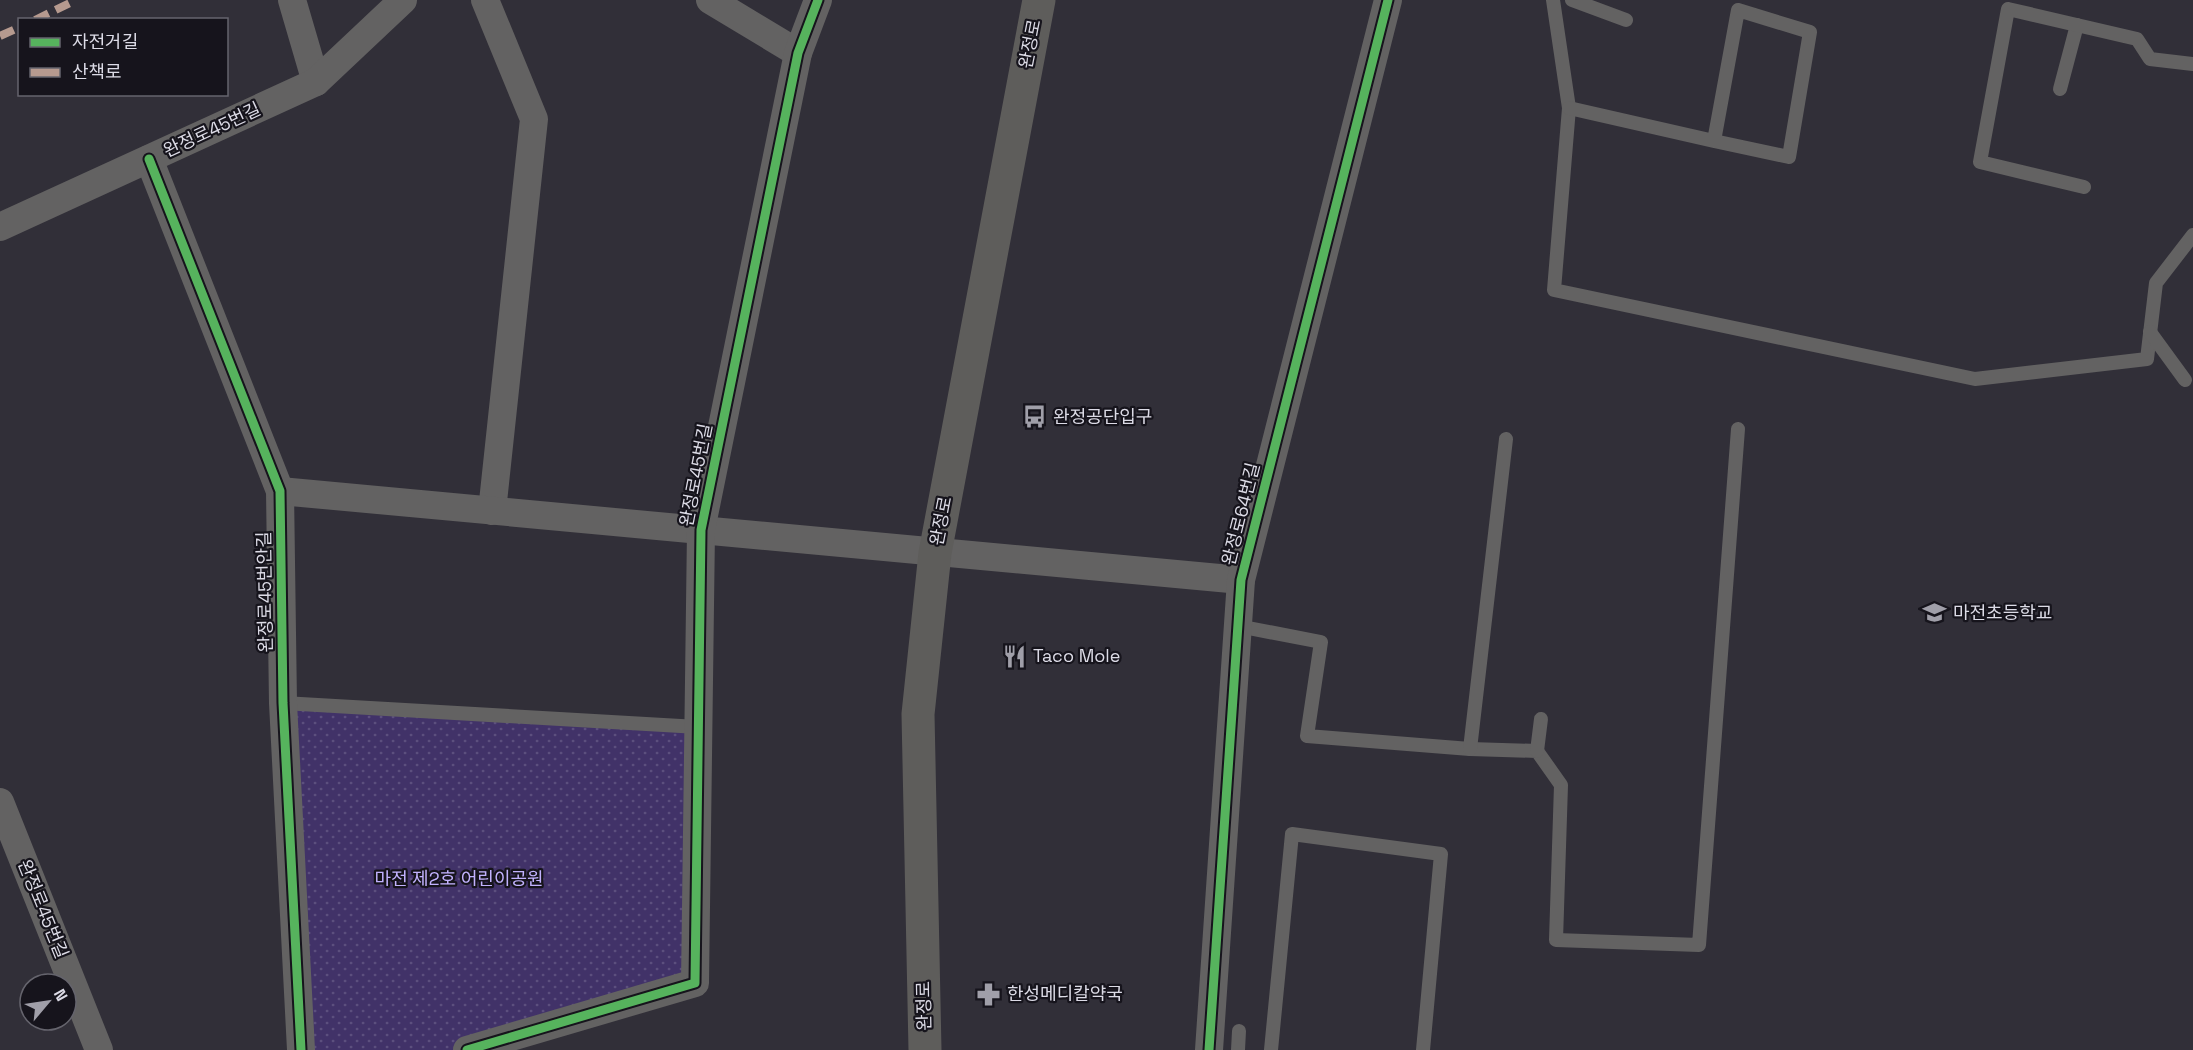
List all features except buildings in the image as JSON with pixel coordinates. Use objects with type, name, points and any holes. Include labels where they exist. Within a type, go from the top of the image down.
[{"type":"main road","name":"완정로","points":[[925,1050],[918,714],[935,553],[1039,0]]},
{"type":"street","points":[[292,0],[316,82]]},
{"type":"street","name":"완정로45번길","points":[[0,227],[316,82],[403,0]]},
{"type":"street","points":[[485,0],[534,119],[492,511]]},
{"type":"street","points":[[710,0],[798,53]]},
{"type":"street","name":"완정로45번길","points":[[502,1045],[696,984],[701,530],[798,53],[818,0]]},
{"type":"street","name":"완정로64번길","points":[[1209,1050],[1241,580],[1388,0]]},
{"type":"street","name":"완정로45번안길","points":[[149,159],[280,491],[283,703],[302,1050]]},
{"type":"street","points":[[280,491],[701,530]]},
{"type":"street","name":"완정로45번길","points":[[701,530],[1241,580]]},
{"type":"street","name":"완정로45번길","points":[[0,802],[99,1050]]},
{"type":"street","points":[[467,1050],[502,1045]]},
{"type":"lane","points":[[1553,0],[1569,108],[1554,290],[1975,379],[2147,360],[2156,283],[2193,235]]},
{"type":"lane","points":[[1572,0],[1626,20]]},
{"type":"lane","points":[[2084,187],[1980,162],[2008,9],[2137,39],[2150,59],[2193,64]]},
{"type":"lane","points":[[1569,108],[1714,141],[1789,157],[1810,32],[1738,10],[1714,141]]},
{"type":"lane","points":[[2060,88],[2077,25]]},
{"type":"lane","points":[[2150,332],[2185,380]]},
{"type":"lane","points":[[1542,719],[1537,751],[1562,785],[1556,940],[1699,945],[1738,429]]},
{"type":"lane","points":[[1470,749],[1506,439]]},
{"type":"lane","points":[[1238,626],[1321,642],[1307,736],[1470,749],[1537,751]]},
{"type":"lane","points":[[283,703],[698,727]]},
{"type":"lane","points":[[1271,1050],[1292,834],[1441,854],[1423,1050]]},
{"type":"lane","points":[[1238,1050],[1239,1031]]},
{"type":"green space","name":"마전 제2호 어린이공원","points":[[283,703],[698,727],[695,983],[467,1050],[301,1050]]},
{"type":"marked path","points":[[39,18],[76,0]]},
{"type":"marked path","points":[[0,36],[18,28]]},
{"type":"cycle path","points":[[467,1050],[695,983],[701,530],[798,53],[818,0]]},
{"type":"cycle path","points":[[1209,1050],[1241,580],[1388,0]]},
{"type":"cycle path","points":[[149,159],[280,491],[283,703],[301,1050]]},
{"type":"place","name":"완정공단입구","points":[[1035,417]]},
{"type":"place","name":"마전초등학교","points":[[1935,613]]},
{"type":"place","name":"Taco Mole","points":[[1015,656]]},
{"type":"place","name":"한성메디칼약국","points":[[989,994]]}]
